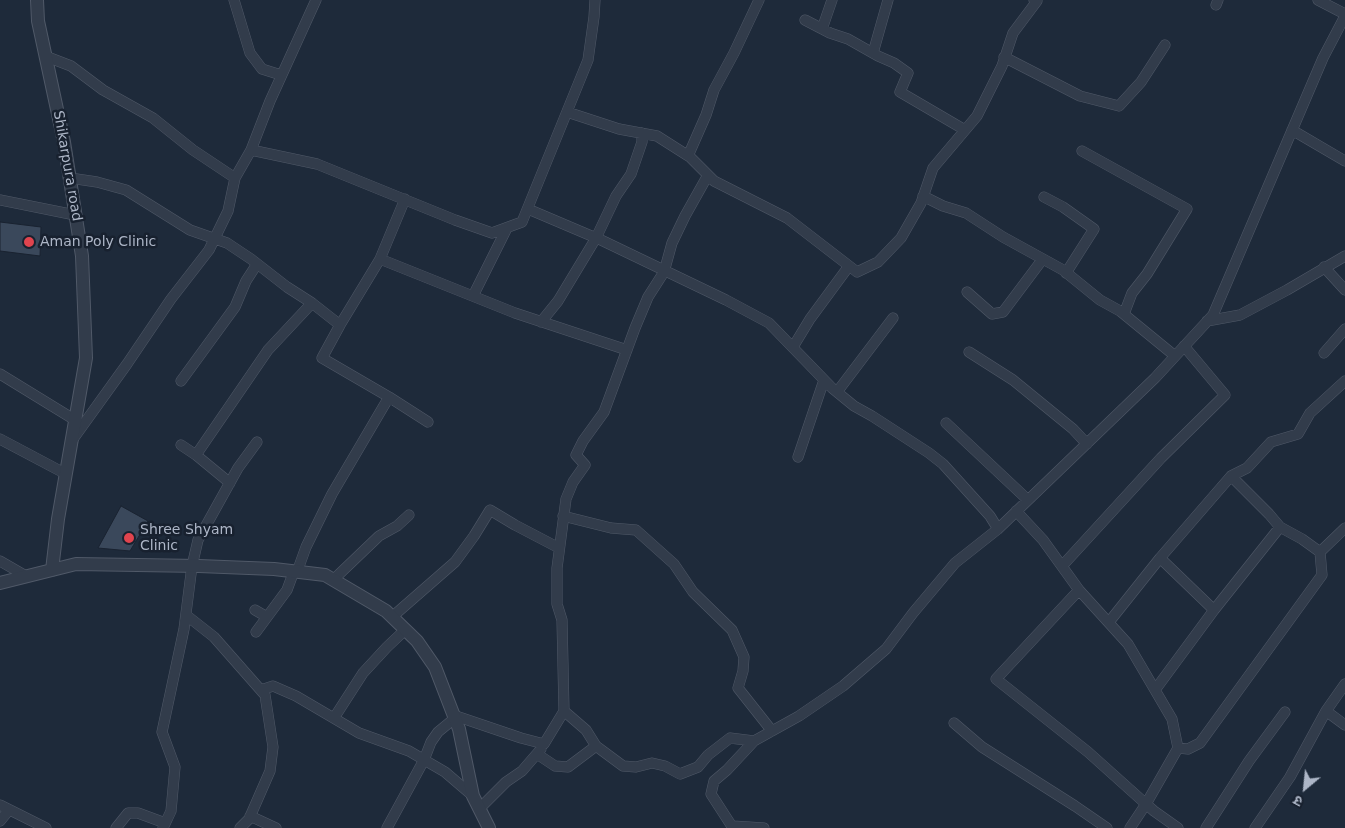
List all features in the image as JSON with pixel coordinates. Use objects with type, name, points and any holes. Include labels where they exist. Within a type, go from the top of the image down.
[{"type":"street","name":"Shikarpura road","points":[[37,0],[38,21],[64,142],[82,256],[86,358],[52,570]]},
{"type":"street","points":[[234,0],[250,53],[262,69],[282,75]]},
{"type":"street","points":[[72,440],[171,299],[209,250],[228,211],[235,178],[251,150],[316,0]]},
{"type":"street","points":[[251,150],[317,164],[492,233],[522,222],[588,60],[595,0]]},
{"type":"street","points":[[688,156],[706,115],[714,90],[759,0]]},
{"type":"street","points":[[822,29],[832,0]]},
{"type":"street","points":[[872,53],[888,0]]},
{"type":"street","points":[[567,112],[619,129],[657,136],[688,156],[714,181],[788,218],[857,272],[878,262],[901,238],[923,196],[933,168],[977,116],[1013,33],[1036,0]]},
{"type":"street","points":[[764,828],[733,827],[711,794],[714,781],[754,741],[799,716],[843,686],[886,649],[913,612],[955,563],[998,529],[1087,444],[1155,378],[1213,315],[1323,58],[1345,15],[1318,0]]},
{"type":"street","points":[[805,20],[848,39],[894,63],[908,73],[900,92],[965,130]]},
{"type":"street","points":[[1004,57],[1080,96],[1119,106],[1141,82],[1165,45]]},
{"type":"street","points":[[45,56],[71,66],[103,90],[153,118],[193,150],[235,178]]},
{"type":"street","points":[[1292,130],[1345,161]]},
{"type":"street","points":[[541,322],[558,301],[596,238],[616,196],[630,174],[642,142],[642,133]]},
{"type":"street","points":[[1082,151],[1187,209],[1147,274],[1132,293],[1124,314]]},
{"type":"street","points":[[479,809],[506,782],[522,771],[537,754],[564,711],[562,620],[557,604],[559,548],[566,499],[573,482],[585,465],[576,455],[583,441],[604,412],[648,297],[664,272],[672,243],[708,175]]},
{"type":"street","points":[[70,178],[97,182],[126,190],[190,230],[227,243],[340,325]]},
{"type":"street","points":[[923,196],[943,206],[966,213],[1066,273],[1100,300],[1124,314],[1175,356]]},
{"type":"street","points":[[1044,197],[1063,207],[1094,229],[1066,273]]},
{"type":"street","points":[[0,200],[75,215]]},
{"type":"street","points":[[405,200],[380,259],[322,358],[428,422]]},
{"type":"street","points":[[528,209],[596,238],[726,300],[769,323],[824,380],[854,406],[913,442],[943,464],[990,516],[998,529]]},
{"type":"street","points":[[473,296],[506,228]]},
{"type":"street","points":[[1208,321],[1240,315],[1345,256]]},
{"type":"street","points":[[380,259],[541,322],[627,350]]},
{"type":"street","points":[[967,292],[992,314],[1003,312],[1042,260]]},
{"type":"street","points":[[181,381],[235,307],[246,281],[257,264]]},
{"type":"street","points":[[793,347],[849,266]]},
{"type":"street","points":[[1324,267],[1345,290]]},
{"type":"street","points":[[196,455],[268,350],[312,304]]},
{"type":"street","points":[[837,392],[894,318]]},
{"type":"street","points":[[1324,353],[1345,329]]},
{"type":"street","points":[[1062,566],[1161,458],[1224,395],[1184,346]]},
{"type":"street","points":[[969,352],[1012,380],[1073,429],[1087,444]]},
{"type":"street","points":[[0,374],[76,420]]},
{"type":"street","points":[[798,457],[824,380]]},
{"type":"street","points":[[1109,622],[1160,558],[1231,476],[1247,468],[1271,442],[1298,434],[1310,413],[1345,381]]},
{"type":"street","points":[[256,632],[287,590],[332,494],[389,397]]},
{"type":"street","points":[[946,423],[1028,500]]},
{"type":"street","points":[[0,439],[66,474]]},
{"type":"street","points":[[116,828],[128,813],[138,813],[164,825],[171,811],[175,767],[162,732],[186,615],[192,566],[198,540],[238,468],[257,442]]},
{"type":"street","points":[[181,445],[230,483]]},
{"type":"street","points":[[1178,748],[1188,749],[1200,743],[1322,575],[1320,552],[1302,539],[1280,528],[1269,514],[1231,476]]},
{"type":"street","points":[[392,617],[455,562],[490,510],[559,548]]},
{"type":"street","points":[[1016,511],[1043,540],[1079,590],[1128,644],[1172,719],[1178,748],[1130,828]]},
{"type":"street","points":[[333,580],[379,536],[397,526],[409,515]]},
{"type":"street","points":[[563,516],[595,522],[611,528],[636,530],[674,564],[693,592],[732,630],[744,657],[743,671],[738,688],[772,731]]},
{"type":"street","points":[[1155,690],[1214,610],[1280,528]]},
{"type":"street","points":[[1320,552],[1345,528]]},
{"type":"street","points":[[1160,558],[1214,610]]},
{"type":"street","points":[[0,561],[26,576]]},
{"type":"street","points":[[0,583],[76,564],[192,566],[325,575],[386,611],[417,641],[435,667],[459,729],[473,796],[489,828]]},
{"type":"street","points":[[1079,590],[996,679],[1088,752],[1146,804],[1178,828]]},
{"type":"street","points":[[255,610],[267,617]]},
{"type":"street","points":[[186,615],[214,637],[265,695],[273,747],[270,771],[250,816],[240,828]]},
{"type":"street","points":[[334,718],[363,674],[405,630]]},
{"type":"street","points":[[1255,828],[1290,777],[1326,711],[1345,684]]},
{"type":"street","points":[[261,690],[274,686],[296,696],[359,733],[409,751],[445,772],[473,796]]},
{"type":"street","points":[[564,711],[586,730],[596,746],[623,766],[652,763],[664,766],[680,774],[698,767],[730,738],[754,741]]},
{"type":"street","points":[[1326,711],[1345,724]]},
{"type":"street","points":[[1206,828],[1249,761],[1285,712]]},
{"type":"street","points":[[454,717],[544,744]]},
{"type":"street","points":[[387,828],[424,760],[431,742],[438,732],[454,717]]},
{"type":"street","points":[[954,724],[982,748],[1107,828]]},
{"type":"street","points":[[537,754],[555,766],[568,767],[596,746]]},
{"type":"street","points":[[0,821],[5,808],[46,828]]},
{"type":"street","points":[[250,816],[276,828]]},
{"type":"building","points":[[0,222],[41,227],[40,256],[0,251]]},
{"type":"building","points":[[121,506],[148,521],[130,551],[98,548]]},
{"type":"place","name":"Aman Poly Clinic","points":[[29,242]]},
{"type":"place","name":"Shree Shyam Clinic","points":[[129,538]]}]
